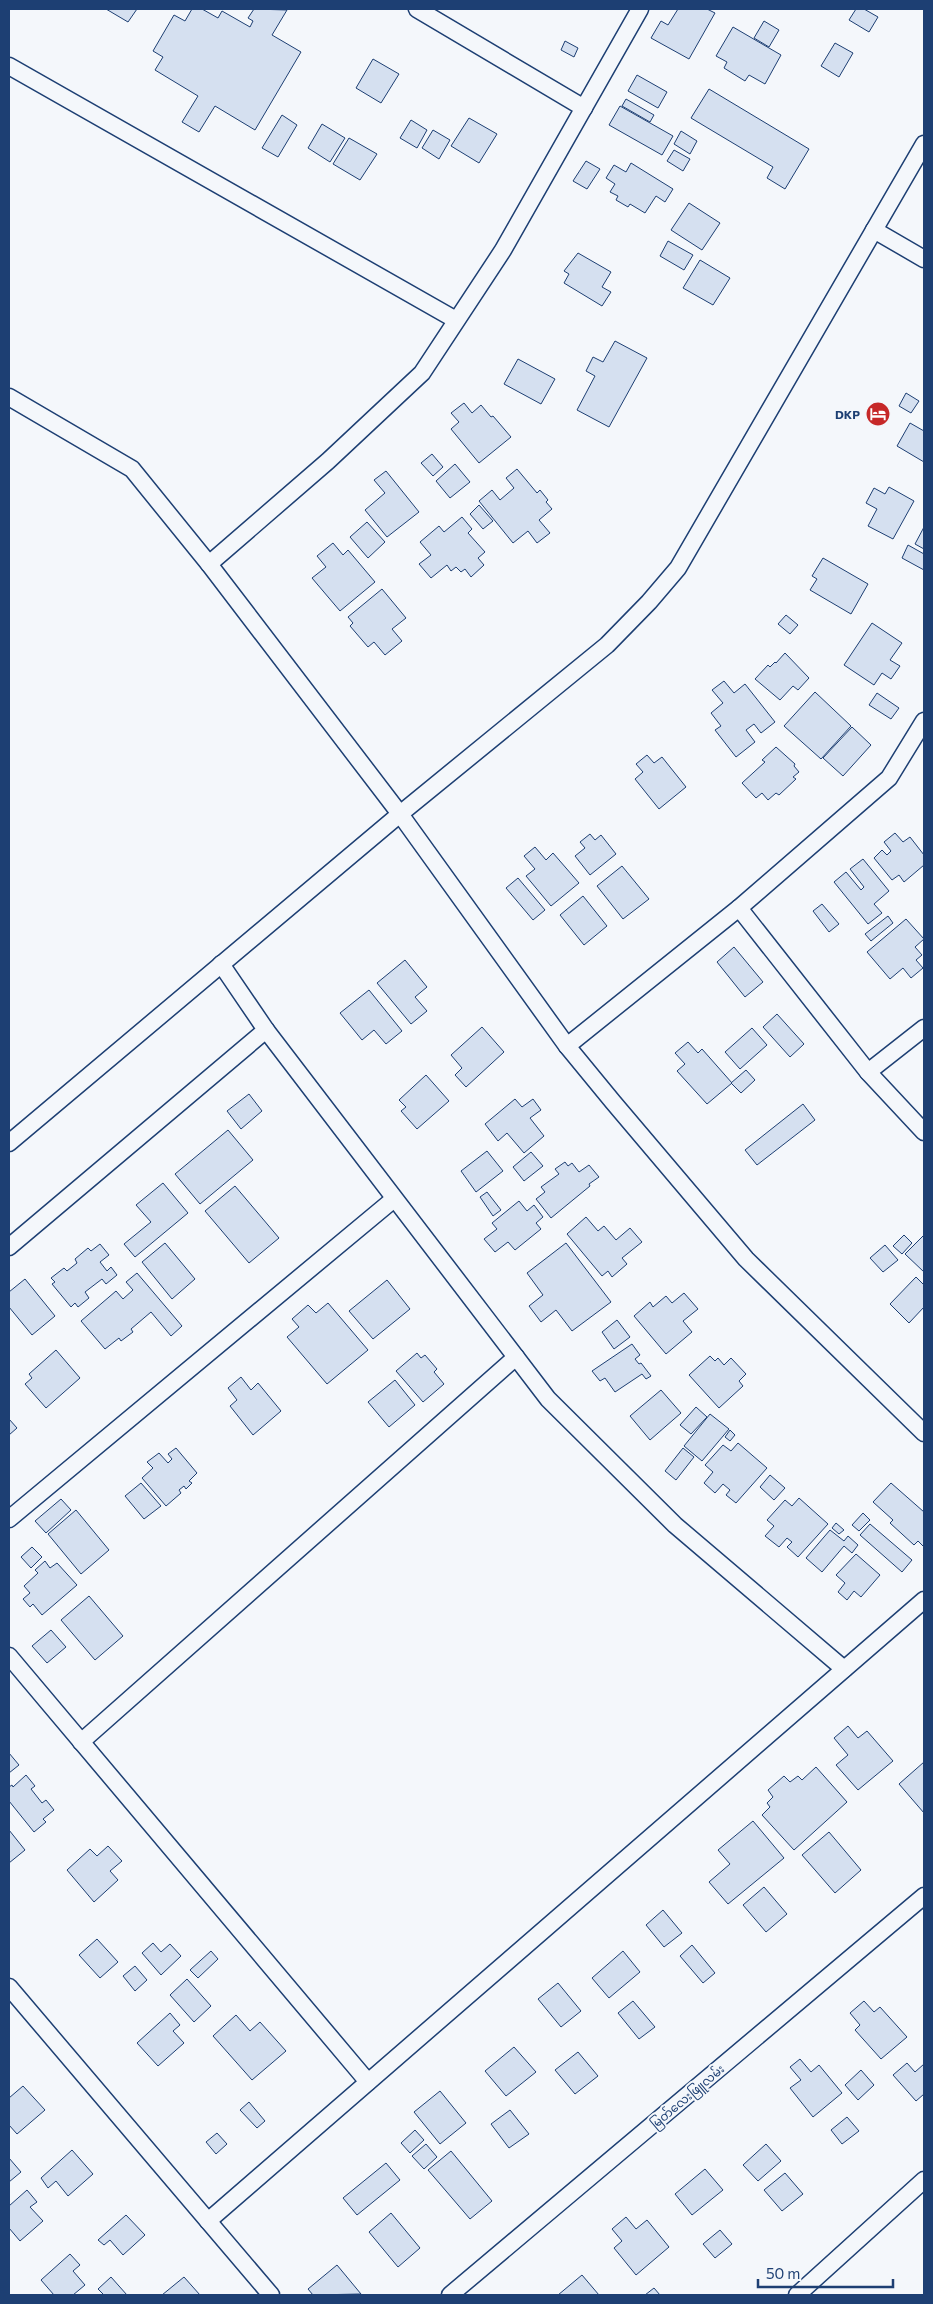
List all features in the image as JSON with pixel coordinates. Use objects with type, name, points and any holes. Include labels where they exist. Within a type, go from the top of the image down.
[{"type":"street","points":[[416,9],[584,108]]},
{"type":"street","points":[[209,564],[328,461],[422,373],[503,250],[640,9]]},
{"type":"street","points":[[9,66],[456,320]]},
{"type":"street","points":[[9,1143],[400,814],[607,645],[649,602],[678,568],[924,144]]},
{"type":"street","points":[[874,230],[924,259]]},
{"type":"street","points":[[9,397],[132,470],[209,564],[400,814],[567,1046],[746,1259],[924,1433]]},
{"type":"street","points":[[567,1046],[739,908],[888,778],[924,721]]},
{"type":"street","points":[[739,908],[868,1072],[924,1132]]},
{"type":"street","points":[[221,964],[266,1030],[548,1399],[675,1525],[844,1669]]},
{"type":"street","points":[[868,1072],[924,1028]]},
{"type":"street","points":[[9,1247],[266,1030]]},
{"type":"street","points":[[9,1519],[394,1199]]},
{"type":"street","points":[[81,1742],[516,1357]]},
{"type":"street","points":[[208,2221],[924,1600]]},
{"type":"street","points":[[9,1656],[368,2082]]},
{"type":"street","name":"မြတ်လေးဖြူလမ်း","points":[[450,2295],[924,1896]]},
{"type":"street","points":[[9,1987],[271,2295]]},
{"type":"street","points":[[797,2295],[924,2180]]},
{"type":"building","points":[[106,9],[137,9],[128,22]]},
{"type":"building","points":[[192,9],[202,9],[218,18],[222,11],[250,27],[253,21],[248,18],[254,9],[287,10],[272,35],[301,52],[255,130],[215,106],[199,132],[182,122],[198,96],[155,70],[163,57],[153,51],[174,15],[185,21]]},
{"type":"building","points":[[678,9],[707,9],[715,13],[689,59],[651,38],[661,21],[668,25]]},
{"type":"building","points":[[856,9],[864,9],[878,17],[869,32],[849,20]]},
{"type":"building","points":[[764,21],[779,30],[769,47],[754,38]]},
{"type":"building","points":[[733,27],[781,55],[765,84],[749,75],[745,81],[724,68],[727,62],[716,56]]},
{"type":"building","points":[[565,41],[578,48],[574,57],[561,50]]},
{"type":"building","points":[[835,43],[853,53],[839,77],[821,66]]},
{"type":"building","points":[[373,59],[399,74],[381,103],[356,88]]},
{"type":"building","points":[[637,75],[667,92],[658,108],[628,91]]},
{"type":"building","points":[[709,89],[809,149],[785,189],[767,178],[773,167],[691,118]]},
{"type":"building","points":[[626,99],[654,115],[650,122],[622,106]]},
{"type":"building","points":[[620,106],[673,136],[662,155],[609,125]]},
{"type":"building","points":[[282,115],[297,125],[278,157],[262,148]]},
{"type":"building","points":[[469,118],[497,134],[479,163],[451,146]]},
{"type":"building","points":[[411,120],[427,130],[417,148],[400,138]]},
{"type":"building","points":[[322,124],[345,138],[330,162],[308,148]]},
{"type":"building","points":[[433,130],[450,140],[439,159],[422,148]]},
{"type":"building","points":[[681,131],[697,141],[690,154],[674,144]]},
{"type":"building","points":[[349,138],[377,154],[360,180],[333,164]]},
{"type":"building","points":[[674,150],[690,159],[683,171],[667,161]]},
{"type":"building","points":[[586,161],[600,169],[587,189],[573,181]]},
{"type":"building","points":[[631,163],[673,189],[665,202],[656,196],[645,213],[630,204],[628,207],[616,200],[618,196],[610,192],[615,184],[606,178],[614,165],[626,172]]},
{"type":"building","points":[[689,203],[720,223],[702,250],[671,230]]},
{"type":"building","points":[[668,241],[693,255],[684,270],[660,256]]},
{"type":"building","points":[[578,253],[611,272],[602,287],[611,292],[602,306],[564,283],[569,274],[564,271]]},
{"type":"building","points":[[700,260],[730,278],[713,305],[683,288]]},
{"type":"building","points":[[615,341],[647,358],[609,427],[577,410],[595,376],[586,371],[593,357],[603,362]]},
{"type":"building","points":[[518,359],[555,379],[541,404],[504,384]]},
{"type":"building","points":[[906,393],[919,401],[911,413],[899,406]]},
{"type":"building","points":[[464,403],[472,413],[481,405],[511,437],[479,463],[451,429],[459,422],[451,413]]},
{"type":"building","points":[[910,423],[924,431],[924,462],[897,446]]},
{"type":"building","points":[[432,454],[443,467],[433,476],[421,463]]},
{"type":"building","points":[[455,464],[470,482],[450,498],[436,481]]},
{"type":"building","points":[[517,469],[537,493],[540,490],[552,509],[539,520],[550,533],[537,543],[528,531],[513,543],[479,501],[492,490],[500,500],[514,488],[506,478]]},
{"type":"building","points":[[386,471],[419,512],[387,537],[365,510],[385,493],[374,480]]},
{"type":"building","points":[[889,487],[914,501],[893,539],[868,526],[877,509],[866,503],[874,488],[885,494]]},
{"type":"building","points":[[479,505],[493,521],[483,529],[470,514]]},
{"type":"building","points":[[462,517],[472,529],[468,533],[485,552],[478,558],[484,565],[471,577],[465,569],[461,572],[456,567],[451,571],[447,565],[431,578],[419,564],[431,555],[420,542],[439,526],[444,532]]},
{"type":"building","points":[[367,522],[385,542],[368,558],[350,537]]},
{"type":"building","points":[[924,527],[924,549],[915,544]]},
{"type":"building","points":[[333,543],[343,555],[348,550],[375,582],[340,611],[312,578],[326,567],[317,556]]},
{"type":"building","points":[[908,545],[924,554],[924,570],[902,558]]},
{"type":"building","points":[[823,558],[868,584],[851,614],[810,590],[817,579],[812,576]]},
{"type":"building","points":[[382,589],[406,618],[392,629],[402,641],[385,655],[374,642],[368,647],[350,626],[353,623],[348,617]]},
{"type":"building","points":[[786,615],[798,625],[790,634],[778,624]]},
{"type":"building","points":[[872,623],[902,643],[890,660],[900,666],[891,679],[882,673],[874,685],[844,665]]},
{"type":"building","points":[[785,653],[809,678],[798,690],[793,686],[780,700],[755,679],[768,665],[770,667],[776,663]]},
{"type":"building","points":[[724,681],[734,693],[745,684],[775,722],[761,733],[754,724],[746,730],[755,742],[736,757],[715,730],[721,726],[711,713],[723,703],[712,690]]},
{"type":"building","points":[[815,692],[851,726],[821,759],[784,726]]},
{"type":"building","points":[[877,693],[899,708],[891,719],[869,705]]},
{"type":"building","points":[[852,727],[871,745],[843,776],[823,758]]},
{"type":"building","points":[[776,747],[795,764],[794,766],[799,772],[793,777],[796,779],[779,795],[776,793],[768,800],[762,793],[756,798],[742,783],[765,762],[762,760]]},
{"type":"building","points":[[647,755],[654,763],[662,757],[686,787],[659,809],[635,779],[643,772],[636,764]]},
{"type":"building","points":[[895,833],[903,842],[910,837],[924,855],[924,865],[904,882],[899,875],[892,880],[874,858],[882,850],[887,855],[891,851],[884,842]]},
{"type":"building","points":[[590,834],[595,840],[601,835],[616,854],[590,875],[575,856],[585,848],[580,842]]},
{"type":"building","points":[[535,847],[546,860],[553,853],[579,883],[551,906],[526,876],[535,869],[524,856]]},
{"type":"building","points":[[863,859],[889,891],[874,904],[882,913],[868,924],[834,882],[846,872],[861,890],[864,887],[850,869]]},
{"type":"building","points":[[622,866],[649,899],[623,919],[597,886]]},
{"type":"building","points":[[518,878],[545,910],[533,920],[506,888]]},
{"type":"building","points":[[583,896],[607,926],[584,945],[560,915]]},
{"type":"building","points":[[822,904],[839,924],[829,932],[813,911]]},
{"type":"building","points":[[888,916],[893,923],[871,941],[865,934]]},
{"type":"building","points":[[906,919],[924,939],[915,947],[922,955],[916,960],[923,968],[911,978],[903,968],[890,979],[867,952]]},
{"type":"building","points":[[734,947],[763,982],[745,997],[717,962]]},
{"type":"building","points":[[405,960],[427,987],[415,997],[427,1011],[411,1024],[377,983]]},
{"type":"building","points":[[369,990],[402,1031],[386,1044],[374,1030],[362,1040],[340,1013]]},
{"type":"building","points":[[777,1014],[804,1044],[790,1057],[763,1027]]},
{"type":"building","points":[[482,1027],[504,1052],[466,1087],[455,1075],[462,1068],[451,1055]]},
{"type":"building","points":[[752,1028],[767,1045],[740,1069],[725,1052]]},
{"type":"building","points":[[688,1042],[698,1053],[702,1049],[732,1083],[707,1104],[677,1071],[685,1064],[675,1053]]},
{"type":"building","points":[[746,1070],[755,1080],[741,1093],[731,1083]]},
{"type":"building","points":[[426,1075],[449,1101],[417,1129],[401,1111],[406,1107],[399,1100]]},
{"type":"building","points":[[249,1094],[262,1111],[241,1129],[227,1111]]},
{"type":"building","points":[[515,1099],[522,1107],[533,1099],[541,1110],[530,1118],[544,1136],[524,1153],[507,1133],[498,1141],[485,1124]]},
{"type":"building","points":[[803,1104],[815,1120],[757,1165],[745,1150]]},
{"type":"building","points":[[228,1130],[253,1160],[200,1204],[175,1174]]},
{"type":"building","points":[[487,1151],[503,1171],[476,1192],[461,1171]]},
{"type":"building","points":[[531,1152],[543,1166],[524,1181],[513,1167]]},
{"type":"building","points":[[565,1162],[568,1166],[572,1163],[579,1172],[589,1165],[599,1177],[551,1218],[536,1199],[545,1192],[541,1187],[559,1174],[555,1169]]},
{"type":"building","points":[[163,1183],[188,1213],[135,1257],[124,1244],[151,1222],[136,1205]]},
{"type":"building","points":[[235,1186],[279,1238],[249,1263],[205,1211]]},
{"type":"building","points":[[487,1192],[501,1210],[493,1216],[480,1197]]},
{"type":"building","points":[[519,1201],[527,1211],[534,1205],[543,1217],[536,1223],[541,1229],[515,1250],[508,1242],[495,1252],[484,1239],[497,1229],[492,1223]]},
{"type":"building","points":[[586,1217],[598,1231],[604,1226],[616,1240],[630,1228],[642,1242],[622,1258],[627,1264],[612,1277],[608,1271],[602,1276],[567,1234]]},
{"type":"building","points":[[904,1235],[912,1243],[902,1254],[893,1246]]},
{"type":"building","points":[[924,1235],[924,1272],[905,1254]]},
{"type":"building","points":[[165,1243],[195,1279],[172,1299],[142,1262]]},
{"type":"building","points":[[566,1243],[611,1302],[572,1331],[556,1310],[541,1322],[529,1306],[543,1295],[527,1273]]},
{"type":"building","points":[[100,1244],[109,1255],[100,1262],[107,1271],[111,1267],[117,1275],[106,1284],[102,1279],[85,1292],[89,1298],[78,1307],[75,1303],[71,1307],[52,1284],[55,1282],[51,1278],[64,1268],[67,1271],[77,1263],[75,1259],[88,1248],[91,1251]]},
{"type":"building","points":[[885,1245],[898,1260],[883,1272],[870,1258]]},
{"type":"building","points":[[137,1273],[182,1326],[171,1336],[151,1312],[131,1329],[133,1332],[121,1341],[119,1338],[105,1349],[81,1321],[116,1291],[123,1299],[133,1290],[126,1282]]},
{"type":"building","points":[[916,1277],[924,1285],[924,1307],[909,1323],[890,1304]]},
{"type":"building","points":[[25,1279],[55,1316],[32,1335],[9,1307],[9,1292]]},
{"type":"building","points":[[387,1280],[410,1309],[373,1339],[349,1311]]},
{"type":"building","points":[[684,1293],[698,1309],[683,1321],[692,1332],[666,1354],[634,1316],[650,1302],[653,1307],[666,1296],[672,1303]]},
{"type":"building","points":[[328,1303],[368,1350],[327,1384],[287,1337],[299,1327],[292,1319],[308,1305],[316,1313]]},
{"type":"building","points":[[617,1320],[630,1337],[614,1349],[602,1332]]},
{"type":"building","points":[[632,1344],[640,1355],[635,1359],[639,1364],[641,1363],[651,1376],[646,1379],[642,1374],[615,1392],[605,1378],[600,1381],[592,1371]]},
{"type":"building","points":[[56,1350],[80,1378],[46,1408],[25,1384],[32,1378],[29,1374]]},
{"type":"building","points":[[417,1353],[421,1358],[425,1355],[437,1369],[434,1372],[444,1384],[423,1402],[396,1371]]},
{"type":"building","points":[[710,1356],[715,1361],[718,1358],[724,1365],[731,1358],[746,1374],[739,1381],[743,1386],[719,1408],[689,1375]]},
{"type":"building","points":[[241,1377],[251,1390],[258,1383],[281,1411],[253,1435],[230,1406],[237,1400],[228,1388]]},
{"type":"building","points":[[395,1380],[415,1405],[389,1427],[368,1402]]},
{"type":"building","points":[[661,1390],[681,1413],[650,1440],[630,1416]]},
{"type":"building","points":[[696,1407],[707,1417],[691,1434],[680,1425]]},
{"type":"building","points":[[710,1414],[729,1429],[702,1461],[684,1446]]},
{"type":"building","points":[[9,1419],[17,1428],[9,1435]]},
{"type":"building","points":[[730,1430],[735,1435],[730,1441],[725,1437]]},
{"type":"building","points":[[738,1443],[767,1468],[736,1503],[726,1495],[730,1490],[723,1484],[715,1493],[704,1483],[713,1472],[705,1465],[723,1445],[731,1451]]},
{"type":"building","points":[[176,1448],[197,1473],[189,1481],[192,1483],[186,1489],[184,1486],[179,1490],[181,1493],[166,1506],[142,1478],[153,1468],[147,1462],[159,1453],[168,1463],[172,1459],[168,1454]]},
{"type":"building","points":[[683,1448],[694,1457],[676,1480],[665,1471]]},
{"type":"building","points":[[770,1475],[785,1488],[774,1500],[760,1487]]},
{"type":"building","points":[[141,1483],[161,1506],[144,1519],[125,1496]]},
{"type":"building","points":[[891,1483],[924,1512],[924,1547],[918,1541],[914,1545],[890,1523],[893,1520],[873,1502]]},
{"type":"building","points":[[799,1498],[828,1524],[798,1557],[787,1547],[792,1542],[787,1538],[779,1547],[765,1536],[774,1526],[767,1520],[785,1500],[792,1506]]},
{"type":"building","points":[[61,1499],[71,1510],[46,1533],[35,1521]]},
{"type":"building","points":[[76,1510],[109,1550],[81,1574],[48,1534]]},
{"type":"building","points":[[863,1513],[870,1520],[859,1531],[852,1525]]},
{"type":"building","points":[[836,1523],[844,1530],[839,1534],[832,1528]]},
{"type":"building","points":[[870,1524],[912,1560],[902,1572],[860,1535]]},
{"type":"building","points":[[830,1530],[844,1541],[848,1536],[858,1545],[852,1553],[844,1546],[822,1572],[806,1558]]},
{"type":"building","points":[[32,1547],[42,1557],[31,1568],[21,1557]]},
{"type":"building","points":[[856,1554],[880,1575],[861,1597],[854,1591],[847,1600],[838,1592],[845,1583],[836,1575]]},
{"type":"building","points":[[45,1561],[50,1568],[57,1563],[77,1585],[42,1615],[33,1604],[30,1607],[23,1599],[30,1593],[24,1586],[38,1573],[35,1570]]},
{"type":"building","points":[[89,1596],[123,1636],[95,1660],[61,1620]]},
{"type":"building","points":[[51,1630],[66,1647],[47,1663],[32,1646]]},
{"type":"building","points":[[848,1726],[858,1738],[867,1731],[893,1761],[858,1790],[836,1765],[848,1755],[834,1738]]},
{"type":"building","points":[[9,1753],[19,1765],[9,1773]]},
{"type":"building","points":[[924,1762],[924,1813],[899,1784]]},
{"type":"building","points":[[816,1767],[847,1802],[794,1850],[762,1815],[770,1807],[767,1803],[773,1797],[768,1790],[784,1776],[790,1782],[798,1776],[802,1780]]},
{"type":"building","points":[[26,1775],[35,1786],[31,1789],[42,1803],[46,1800],[54,1810],[43,1819],[46,1822],[34,1832],[9,1801],[9,1787],[12,1785],[13,1787]]},
{"type":"building","points":[[753,1821],[784,1858],[728,1904],[709,1882],[730,1864],[718,1850]]},
{"type":"building","points":[[9,1830],[25,1850],[9,1863]]},
{"type":"building","points":[[829,1832],[861,1870],[835,1893],[802,1855]]},
{"type":"building","points":[[108,1846],[122,1861],[110,1871],[118,1880],[94,1902],[67,1870],[90,1849],[97,1856]]},
{"type":"building","points":[[764,1887],[787,1914],[766,1932],[743,1905]]},
{"type":"building","points":[[663,1910],[682,1933],[664,1947],[646,1925]]},
{"type":"building","points":[[97,1939],[118,1962],[100,1978],[79,1955]]},
{"type":"building","points":[[153,1943],[161,1952],[170,1944],[181,1956],[161,1975],[142,1953]]},
{"type":"building","points":[[692,1945],[715,1973],[703,1983],[680,1956]]},
{"type":"building","points":[[211,1951],[218,1959],[198,1978],[190,1970]]},
{"type":"building","points":[[623,1951],[640,1972],[609,1998],[592,1978]]},
{"type":"building","points":[[135,1966],[147,1980],[135,1991],[123,1976]]},
{"type":"building","points":[[187,1979],[211,2006],[194,2022],[170,1995]]},
{"type":"building","points":[[558,1983],[581,2011],[561,2027],[538,1999]]},
{"type":"building","points":[[633,2001],[655,2027],[639,2039],[618,2013]]},
{"type":"building","points":[[864,2001],[874,2012],[880,2007],[907,2037],[881,2059],[855,2030],[860,2025],[850,2013]]},
{"type":"building","points":[[170,2013],[180,2025],[173,2031],[184,2043],[158,2066],[137,2043]]},
{"type":"building","points":[[236,2015],[250,2031],[260,2022],[286,2051],[252,2080],[213,2036]]},
{"type":"building","points":[[514,2047],[536,2072],[506,2096],[485,2071]]},
{"type":"building","points":[[578,2052],[598,2076],[575,2094],[555,2070]]},
{"type":"building","points":[[800,2059],[811,2072],[819,2065],[842,2093],[813,2117],[790,2088],[801,2080],[790,2067]]},
{"type":"building","points":[[907,2063],[915,2072],[924,2064],[924,2094],[916,2101],[893,2075]]},
{"type":"building","points":[[861,2070],[874,2085],[858,2100],[845,2085]]},
{"type":"building","points":[[23,2086],[45,2110],[17,2134],[9,2125],[9,2098]]},
{"type":"building","points":[[440,2091],[466,2123],[440,2144],[414,2112]]},
{"type":"building","points":[[249,2102],[265,2121],[257,2128],[240,2110]]},
{"type":"building","points":[[510,2110],[529,2134],[509,2148],[491,2124]]},
{"type":"building","points":[[847,2117],[859,2131],[842,2144],[831,2130]]},
{"type":"building","points":[[415,2130],[424,2140],[410,2153],[401,2143]]},
{"type":"building","points":[[217,2133],[227,2144],[216,2154],[206,2142]]},
{"type":"building","points":[[426,2144],[437,2157],[424,2169],[412,2156]]},
{"type":"building","points":[[766,2144],[781,2161],[758,2181],[743,2165]]},
{"type":"building","points":[[72,2150],[93,2174],[68,2196],[56,2181],[48,2188],[41,2178]]},
{"type":"building","points":[[451,2151],[492,2201],[470,2219],[428,2170]]},
{"type":"building","points":[[9,2158],[21,2172],[9,2182]]},
{"type":"building","points":[[386,2163],[400,2180],[357,2215],[343,2198]]},
{"type":"building","points":[[705,2169],[723,2190],[692,2215],[675,2194]]},
{"type":"building","points":[[785,2173],[803,2194],[782,2211],[764,2190]]},
{"type":"building","points":[[27,2190],[37,2202],[30,2207],[43,2221],[20,2241],[9,2228],[9,2206]]},
{"type":"building","points":[[391,2213],[420,2248],[398,2267],[369,2232]]},
{"type":"building","points":[[126,2215],[145,2235],[123,2255],[110,2240],[104,2245],[98,2240]]},
{"type":"building","points":[[626,2217],[636,2229],[647,2220],[669,2247],[636,2275],[614,2248],[622,2241],[612,2229]]},
{"type":"building","points":[[720,2230],[732,2244],[715,2258],[703,2244]]},
{"type":"building","points":[[70,2254],[80,2265],[73,2271],[85,2285],[73,2295],[54,2295],[41,2280]]},
{"type":"building","points":[[337,2265],[361,2294],[313,2295],[308,2289]]},
{"type":"building","points":[[582,2275],[599,2295],[558,2295]]},
{"type":"building","points":[[111,2277],[127,2295],[104,2295],[98,2289]]},
{"type":"building","points":[[184,2277],[200,2295],[162,2295]]},
{"type":"building","points":[[654,2288],[660,2295],[645,2295]]},
{"type":"place","name":"DKP","points":[[878,414]]}]
